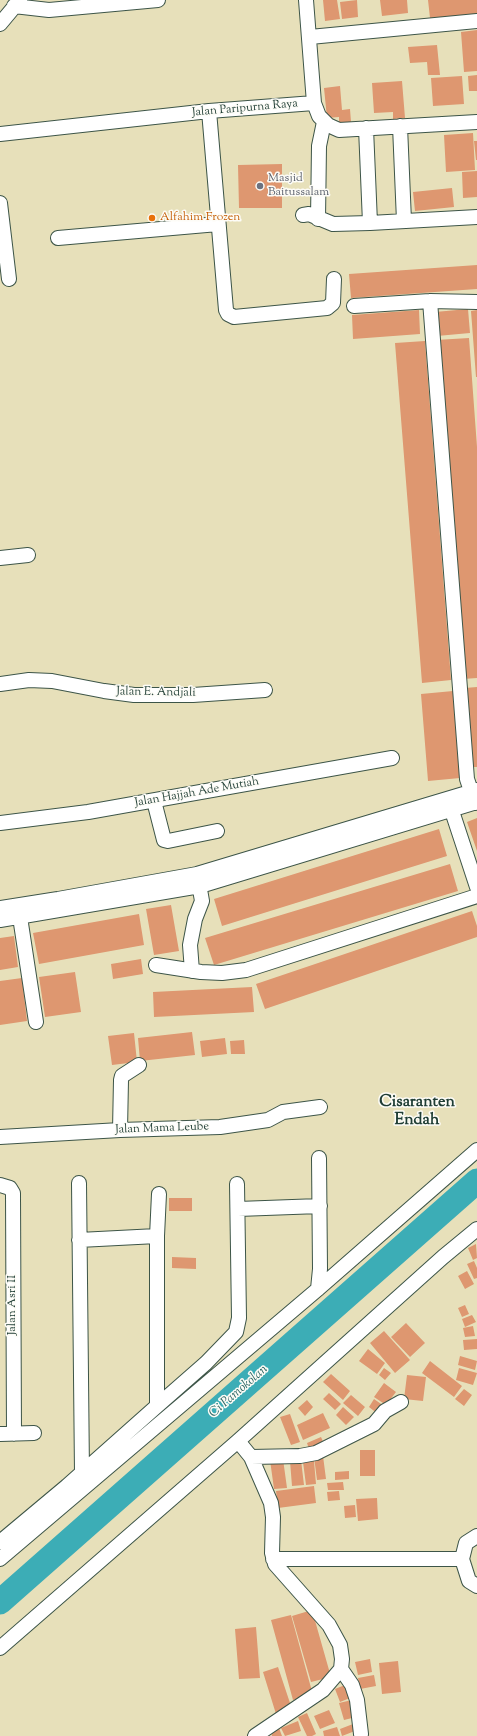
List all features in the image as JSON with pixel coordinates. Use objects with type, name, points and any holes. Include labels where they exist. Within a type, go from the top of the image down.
[{"type":"street","points":[[0,24],[17,3],[49,10],[158,0]]},
{"type":"street","points":[[306,0],[314,103]]},
{"type":"street","points":[[310,38],[477,21]]},
{"type":"street","name":"Jalan Paripurna Raya","points":[[0,134],[209,111],[314,103],[319,116],[324,122]]},
{"type":"street","points":[[209,111],[226,310],[230,316],[327,308],[333,303],[334,279]]},
{"type":"street","points":[[318,219],[318,146],[324,122],[339,130],[477,122]]},
{"type":"street","points":[[400,126],[404,221]]},
{"type":"street","points":[[366,128],[370,223]]},
{"type":"street","points":[[0,203],[9,279]]},
{"type":"street","points":[[302,215],[309,214],[333,224],[477,217]]},
{"type":"street","points":[[58,238],[218,224]]},
{"type":"street","points":[[354,306],[430,301],[477,302]]},
{"type":"street","points":[[0,920],[20,917],[59,905],[198,880],[475,797],[467,779],[430,301]]},
{"type":"street","points":[[0,558],[28,555]]},
{"type":"street","name":"Jalan E. Andjali","points":[[0,684],[29,680],[52,680],[104,691],[134,695],[193,695],[265,690]]},
{"type":"street","name":"Jalan Hajjah Ade Mutiah","points":[[0,823],[88,812],[392,758]]},
{"type":"street","points":[[154,800],[164,840],[168,841],[217,831]]},
{"type":"street","points":[[450,805],[477,886]]},
{"type":"street","points":[[192,971],[190,945],[195,919],[202,901],[198,880]]},
{"type":"street","points":[[156,965],[192,971],[222,973],[246,970],[477,896]]},
{"type":"street","points":[[0,908],[59,905]]},
{"type":"street","points":[[20,917],[36,1022]]},
{"type":"street","points":[[120,1130],[122,1076],[139,1065]]},
{"type":"street","name":"Jalan Mama Leube","points":[[0,1137],[120,1130],[220,1127],[268,1120],[283,1112],[320,1107]]},
{"type":"street","points":[[0,1559],[87,1477],[318,1289],[477,1150]]},
{"type":"street","points":[[318,1289],[320,1269],[319,1158]]},
{"type":"street","points":[[79,1183],[79,1240],[87,1477]]},
{"type":"street","points":[[87,1477],[157,1406],[230,1340],[238,1328],[237,1184]]},
{"type":"street","name":"Jalan Asri II","points":[[0,1186],[10,1188],[13,1193],[14,1434]]},
{"type":"street","points":[[157,1406],[157,1236],[159,1194]]},
{"type":"street","points":[[238,1209],[320,1206]]},
{"type":"street","points":[[0,1648],[238,1441],[443,1257],[477,1229]]},
{"type":"street","points":[[79,1240],[157,1236]]},
{"type":"street","points":[[251,1456],[300,1456],[316,1453],[374,1424],[385,1411],[401,1402]]},
{"type":"street","points":[[0,1434],[34,1433]]},
{"type":"street","points":[[238,1441],[251,1456],[271,1503],[273,1517],[273,1559],[277,1568],[303,1593],[336,1635],[341,1650],[341,1669],[352,1685],[357,1700],[361,1734]]},
{"type":"street","points":[[0,1542],[72,1490]]},
{"type":"street","points":[[477,1536],[466,1543],[462,1559],[469,1581],[477,1586]]},
{"type":"street","points":[[273,1559],[462,1559]]},
{"type":"street","points":[[255,1736],[323,1690],[341,1669]]},
{"type":"building","points":[[323,0],[337,0],[340,19],[325,21]]},
{"type":"building","points":[[357,0],[358,17],[342,19],[340,2]]},
{"type":"building","points":[[380,0],[407,0],[408,13],[382,16]]},
{"type":"building","points":[[428,0],[477,0],[477,14],[430,18]]},
{"type":"building","points":[[477,30],[477,71],[464,72],[461,32]]},
{"type":"building","points":[[437,45],[440,75],[428,75],[427,62],[410,63],[408,47]]},
{"type":"building","points":[[477,75],[477,91],[469,91],[468,76]]},
{"type":"building","points":[[462,76],[464,104],[433,106],[431,78]]},
{"type":"building","points":[[402,81],[405,118],[393,119],[393,112],[374,113],[372,83]]},
{"type":"building","points":[[340,86],[342,110],[350,109],[351,122],[339,123],[339,117],[327,118],[324,88]]},
{"type":"building","points":[[473,133],[475,170],[446,172],[444,135]]},
{"type":"building","points":[[474,141],[477,141],[477,160],[476,160]]},
{"type":"building","name":"Masjid Baitussalam","points":[[282,164],[282,208],[239,208],[238,165]]},
{"type":"building","points":[[477,171],[477,197],[463,198],[462,172]]},
{"type":"building","points":[[452,188],[454,207],[415,211],[413,192]]},
{"type":"building","points":[[477,265],[477,289],[351,298],[349,274]]},
{"type":"building","points":[[468,309],[470,333],[437,336],[435,312]]},
{"type":"building","points":[[419,310],[420,334],[353,339],[352,315]]},
{"type":"building","points":[[477,310],[477,377],[476,377],[471,311]]},
{"type":"building","points":[[469,338],[477,447],[477,678],[463,679],[436,340]]},
{"type":"building","points":[[425,341],[451,680],[422,683],[395,343]]},
{"type":"building","points":[[477,687],[477,767],[472,767],[465,688]]},
{"type":"building","points":[[453,691],[460,778],[428,781],[421,694]]},
{"type":"building","points":[[477,818],[477,851],[467,822]]},
{"type":"building","points":[[439,829],[447,856],[222,926],[214,899]]},
{"type":"building","points":[[450,864],[458,891],[214,965],[205,938]]},
{"type":"building","points":[[171,905],[179,951],[154,955],[146,909]]},
{"type":"building","points":[[472,911],[477,926],[477,937],[265,1009],[256,984]]},
{"type":"building","points":[[139,914],[144,945],[39,964],[33,933]]},
{"type":"building","points":[[14,936],[18,967],[0,970],[0,938]]},
{"type":"building","points":[[141,959],[143,974],[113,979],[111,964]]},
{"type":"building","points":[[75,972],[81,1012],[45,1017],[39,977]]},
{"type":"building","points":[[22,978],[27,1021],[0,1025],[0,981]]},
{"type":"building","points":[[252,987],[254,1012],[154,1017],[153,992]]},
{"type":"building","points":[[192,1032],[195,1055],[140,1061],[138,1038]]},
{"type":"building","points":[[134,1033],[137,1062],[112,1065],[108,1036]]},
{"type":"building","points":[[225,1038],[227,1054],[202,1057],[200,1041]]},
{"type":"building","points":[[244,1040],[245,1054],[231,1054],[230,1041]]},
{"type":"building","points":[[169,1198],[192,1198],[192,1211],[169,1211]]},
{"type":"building","points":[[476,1244],[477,1258],[473,1260],[468,1248]]},
{"type":"building","points":[[172,1257],[196,1258],[196,1269],[172,1268]]},
{"type":"building","points":[[474,1261],[477,1268],[477,1278],[474,1279],[467,1264]]},
{"type":"building","points":[[467,1271],[474,1284],[465,1289],[458,1276]]},
{"type":"building","points":[[465,1305],[469,1314],[462,1317],[458,1308]]},
{"type":"building","points":[[472,1315],[476,1322],[465,1327],[462,1319]]},
{"type":"building","points":[[406,1323],[425,1343],[410,1357],[391,1337]]},
{"type":"building","points":[[473,1326],[475,1336],[465,1337],[463,1328]]},
{"type":"building","points":[[384,1331],[410,1360],[395,1373],[370,1343]]},
{"type":"building","points":[[477,1339],[477,1349],[464,1350],[463,1340]]},
{"type":"building","points":[[368,1349],[385,1363],[377,1374],[359,1361]]},
{"type":"building","points":[[460,1356],[477,1361],[475,1370],[458,1365]]},
{"type":"building","points":[[430,1361],[462,1386],[454,1397],[422,1373]]},
{"type":"building","points":[[384,1368],[391,1373],[385,1380],[379,1375]]},
{"type":"building","points":[[459,1368],[477,1373],[473,1385],[456,1380]]},
{"type":"building","points":[[331,1374],[350,1391],[343,1400],[323,1382]]},
{"type":"building","points":[[407,1375],[426,1377],[423,1401],[404,1399]]},
{"type":"building","points":[[384,1383],[396,1392],[386,1405],[374,1397]]},
{"type":"building","points":[[464,1389],[472,1395],[464,1406],[455,1399]]},
{"type":"building","points":[[329,1393],[341,1404],[335,1410],[323,1399]]},
{"type":"building","points":[[351,1395],[365,1407],[358,1416],[343,1403]]},
{"type":"building","points":[[374,1399],[384,1406],[378,1414],[369,1407]]},
{"type":"building","points":[[307,1400],[313,1407],[305,1416],[298,1408]]},
{"type":"building","points":[[343,1407],[354,1417],[346,1425],[336,1415]]},
{"type":"building","points":[[323,1413],[330,1428],[303,1440],[297,1425]]},
{"type":"building","points":[[290,1414],[300,1442],[291,1445],[280,1417]]},
{"type":"building","points":[[321,1437],[325,1446],[310,1452],[307,1443]]},
{"type":"building","points":[[360,1450],[375,1450],[375,1476],[360,1476]]},
{"type":"building","points":[[323,1456],[326,1479],[317,1480],[314,1457]]},
{"type":"building","points":[[283,1459],[287,1488],[274,1489],[270,1460]]},
{"type":"building","points":[[301,1460],[304,1485],[292,1486],[290,1461]]},
{"type":"building","points":[[314,1461],[316,1484],[306,1485],[303,1462]]},
{"type":"building","points":[[349,1471],[349,1479],[335,1480],[335,1472]]},
{"type":"building","points":[[343,1482],[344,1490],[328,1490],[327,1483]]},
{"type":"building","points":[[314,1486],[316,1503],[278,1508],[276,1491]]},
{"type":"building","points":[[339,1491],[340,1500],[328,1501],[327,1492]]},
{"type":"building","points":[[377,1498],[378,1519],[358,1521],[356,1499]]},
{"type":"building","points":[[355,1505],[356,1517],[345,1518],[344,1506]]},
{"type":"building","points":[[312,1610],[331,1677],[311,1682],[292,1616]]},
{"type":"building","points":[[291,1615],[313,1695],[293,1700],[271,1620]]},
{"type":"building","points":[[256,1627],[260,1678],[239,1679],[235,1629]]},
{"type":"building","points":[[370,1659],[372,1672],[358,1675],[355,1662]]},
{"type":"building","points":[[398,1661],[401,1692],[382,1694],[379,1663]]},
{"type":"building","points":[[278,1667],[292,1709],[276,1714],[263,1672]]},
{"type":"building","points":[[374,1675],[376,1686],[360,1689],[358,1678]]},
{"type":"building","points":[[345,1685],[350,1698],[340,1702],[335,1689]]},
{"type":"building","points":[[352,1700],[356,1717],[344,1720],[339,1703]]},
{"type":"building","points":[[329,1710],[335,1723],[320,1729],[314,1716]]},
{"type":"building","points":[[307,1713],[316,1734],[312,1736],[307,1736],[298,1717]]},
{"type":"building","points":[[298,1721],[301,1731],[285,1736],[281,1728]]},
{"type":"building","points":[[353,1724],[355,1731],[342,1736],[340,1729]]},
{"type":"building","points":[[337,1727],[340,1736],[324,1736],[323,1731]]},
{"type":"building","points":[[279,1728],[282,1736],[272,1736],[271,1731]]},
{"type":"waterway","name":"Ci Pamokolan","points":[[0,1602],[477,1181]]},
{"type":"place","name":"Masjid Baitussalam","points":[[260,186]]},
{"type":"place","name":"Alfahim Frozen","points":[[152,218]]},
{"type":"district","name":"Cisaranten Endah","points":[[417,1112]]}]
